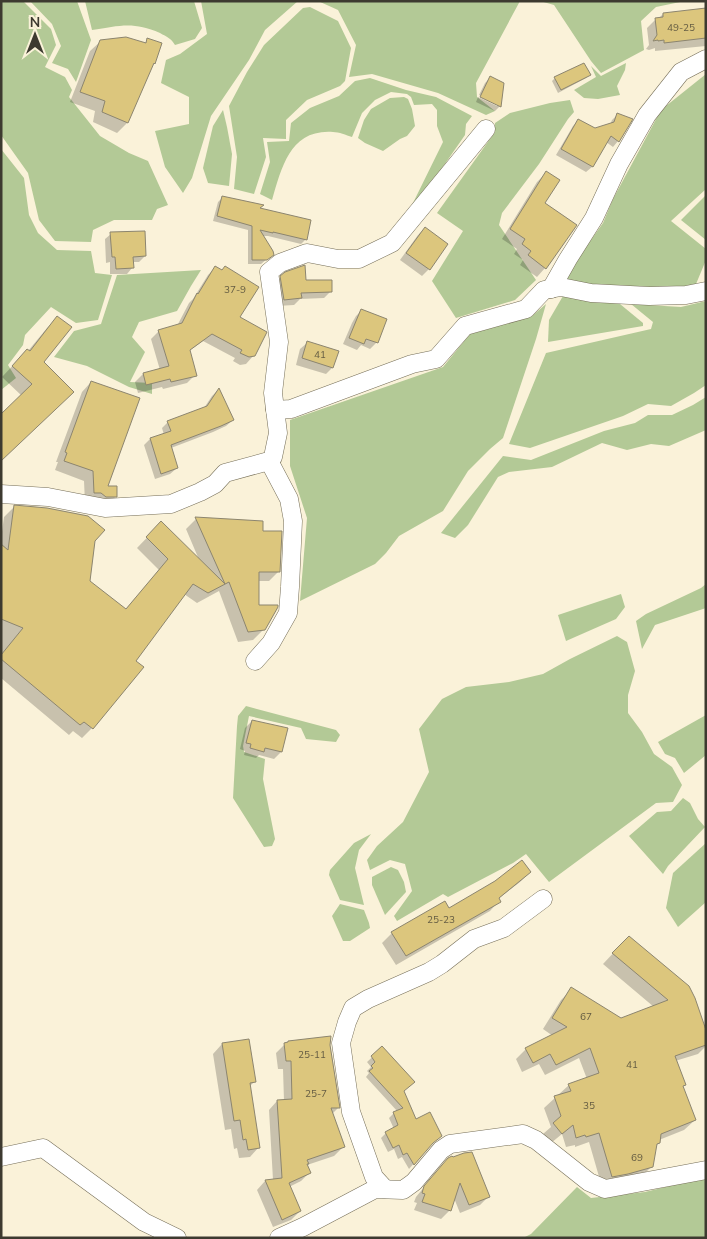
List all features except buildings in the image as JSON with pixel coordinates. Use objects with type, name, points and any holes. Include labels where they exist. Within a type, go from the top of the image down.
[{"type":"street","points":[[552,289],[568,259],[594,218],[619,164],[647,115],[681,72],[706,59]]},
{"type":"street","points":[[1,494],[48,497],[105,508],[171,504],[215,484],[225,473],[269,461],[273,457],[278,433],[274,393],[279,342],[269,272],[280,262],[307,253],[338,259],[359,259],[392,243],[486,129]]},
{"type":"street","points":[[275,410],[291,409],[412,364],[436,359],[465,326],[526,309],[544,290],[561,288],[591,293],[649,296],[686,295],[706,291]]},
{"type":"street","points":[[255,661],[272,643],[288,613],[294,521],[289,499],[269,461]]},
{"type":"street","points":[[385,1189],[374,1177],[351,1112],[341,1043],[353,1008],[368,999],[429,972],[474,939],[504,928],[543,899]]},
{"type":"street","points":[[279,1238],[375,1189],[403,1190],[414,1182],[441,1150],[450,1144],[523,1134],[536,1140],[589,1182],[605,1189],[706,1170]]},
{"type":"street","points":[[1,1157],[43,1148],[144,1222],[177,1238]]},
{"type":"green space","points":[[1,1],[23,1],[51,29],[56,45],[45,67],[65,77],[72,90],[69,97],[100,136],[129,153],[148,161],[168,205],[157,209],[152,220],[114,220],[93,230],[91,242],[55,241],[39,220],[28,173],[1,135]]},
{"type":"green space","points":[[30,1],[77,1],[91,40],[76,82],[68,69],[52,63],[61,46],[52,24]]},
{"type":"green space","points":[[85,1],[194,1],[202,28],[195,39],[175,45],[170,39],[160,33],[142,27],[118,26],[92,30]]},
{"type":"green space","points":[[201,1],[298,1],[265,30],[249,60],[211,116],[192,178],[183,193],[165,167],[155,131],[189,124],[189,97],[161,83],[166,60],[180,54],[207,34]]},
{"type":"green space","points":[[318,1],[520,1],[476,83],[477,97],[495,111],[486,115],[438,93],[372,74],[349,77],[356,45],[338,10]]},
{"type":"green space","points":[[540,1],[685,1],[656,7],[641,21],[644,50],[601,73],[554,5]]},
{"type":"green space","points":[[310,7],[338,21],[351,48],[345,81],[340,86],[307,100],[286,120],[286,139],[263,138],[266,157],[254,194],[234,189],[237,157],[229,106],[264,45],[303,8]]},
{"type":"green space","points":[[626,63],[625,70],[617,86],[620,95],[598,99],[584,98],[574,90],[596,77],[591,66],[601,76]]},
{"type":"green space","points":[[706,74],[706,189],[671,221],[706,249],[706,260],[696,284],[674,288],[584,284],[564,278],[603,223],[613,199],[661,110]]},
{"type":"green space","points":[[370,78],[406,90],[436,97],[472,116],[466,124],[465,135],[415,207],[413,203],[443,142],[437,126],[437,110],[432,104],[414,105],[411,97],[407,94],[391,92],[375,100],[362,113],[352,137],[335,132],[318,133],[297,143],[284,163],[272,200],[260,194],[270,162],[267,142],[289,141],[291,123],[310,108],[339,96],[355,81]]},
{"type":"green space","points":[[404,97],[408,99],[412,109],[415,126],[407,136],[383,151],[358,138],[364,120],[371,109],[390,98]]},
{"type":"green space","points":[[570,100],[574,112],[539,164],[502,213],[499,225],[536,280],[515,300],[456,318],[432,281],[463,231],[437,213],[495,132],[495,123],[510,113]]},
{"type":"green space","points":[[223,110],[232,154],[229,186],[208,183],[203,168],[213,126]]},
{"type":"green space","points":[[1,149],[24,178],[29,215],[38,233],[57,250],[91,251],[95,273],[112,275],[98,320],[76,323],[51,307],[25,335],[23,345],[8,365],[16,378],[1,390]]},
{"type":"green space","points":[[706,195],[706,240],[681,220]]},
{"type":"green space","points":[[201,270],[177,311],[139,322],[132,337],[145,352],[130,382],[152,383],[152,394],[129,387],[87,366],[54,357],[74,331],[101,324],[117,275]]},
{"type":"green space","points":[[563,296],[620,304],[643,323],[643,326],[548,342],[549,320]]},
{"type":"green space","points":[[706,301],[706,385],[671,406],[648,404],[623,416],[530,448],[509,444],[546,353],[651,329],[653,322],[631,304],[681,307]]},
{"type":"green space","points":[[546,304],[503,438],[468,471],[443,511],[399,536],[375,564],[300,601],[307,518],[290,466],[290,420],[443,367],[470,334],[532,316]]},
{"type":"green space","points":[[706,397],[706,430],[669,446],[651,444],[627,450],[602,443],[552,467],[509,472],[498,477],[468,525],[455,538],[441,533],[503,456],[531,460],[604,431],[635,423],[648,415],[672,415]]},
{"type":"green space","points":[[706,584],[706,608],[655,625],[642,649],[636,621],[646,614]]},
{"type":"green space","points":[[621,594],[625,607],[616,619],[566,641],[558,615]]},
{"type":"green space","points":[[617,636],[627,642],[635,671],[628,695],[628,713],[642,732],[654,754],[672,767],[682,785],[673,802],[656,803],[549,882],[526,854],[513,863],[448,897],[443,894],[397,921],[394,916],[412,891],[405,864],[390,860],[370,870],[367,860],[377,846],[403,822],[429,772],[419,729],[442,699],[466,687],[509,682],[543,674]]},
{"type":"green space","points":[[246,706],[336,730],[340,735],[336,742],[306,739],[301,728],[249,716],[243,746],[244,752],[265,759],[263,779],[275,839],[272,846],[264,847],[233,798],[238,716]]},
{"type":"green space","points":[[706,715],[706,755],[684,773],[675,758],[665,754],[658,742]]},
{"type":"green space","points":[[683,798],[690,803],[698,819],[705,827],[668,866],[663,874],[629,836],[657,812],[671,811]]},
{"type":"green space","points":[[371,834],[359,850],[355,868],[364,905],[340,900],[329,875],[330,870],[354,843]]},
{"type":"green space","points":[[706,843],[706,902],[678,927],[666,908],[673,873]]},
{"type":"green space","points":[[391,867],[398,870],[404,882],[406,892],[385,915],[372,885],[372,877]]},
{"type":"green space","points":[[340,904],[364,910],[370,928],[350,941],[343,941],[332,916]]},
{"type":"green space","points":[[706,1177],[706,1238],[523,1238],[531,1234],[577,1187],[591,1198],[645,1192]]}]
